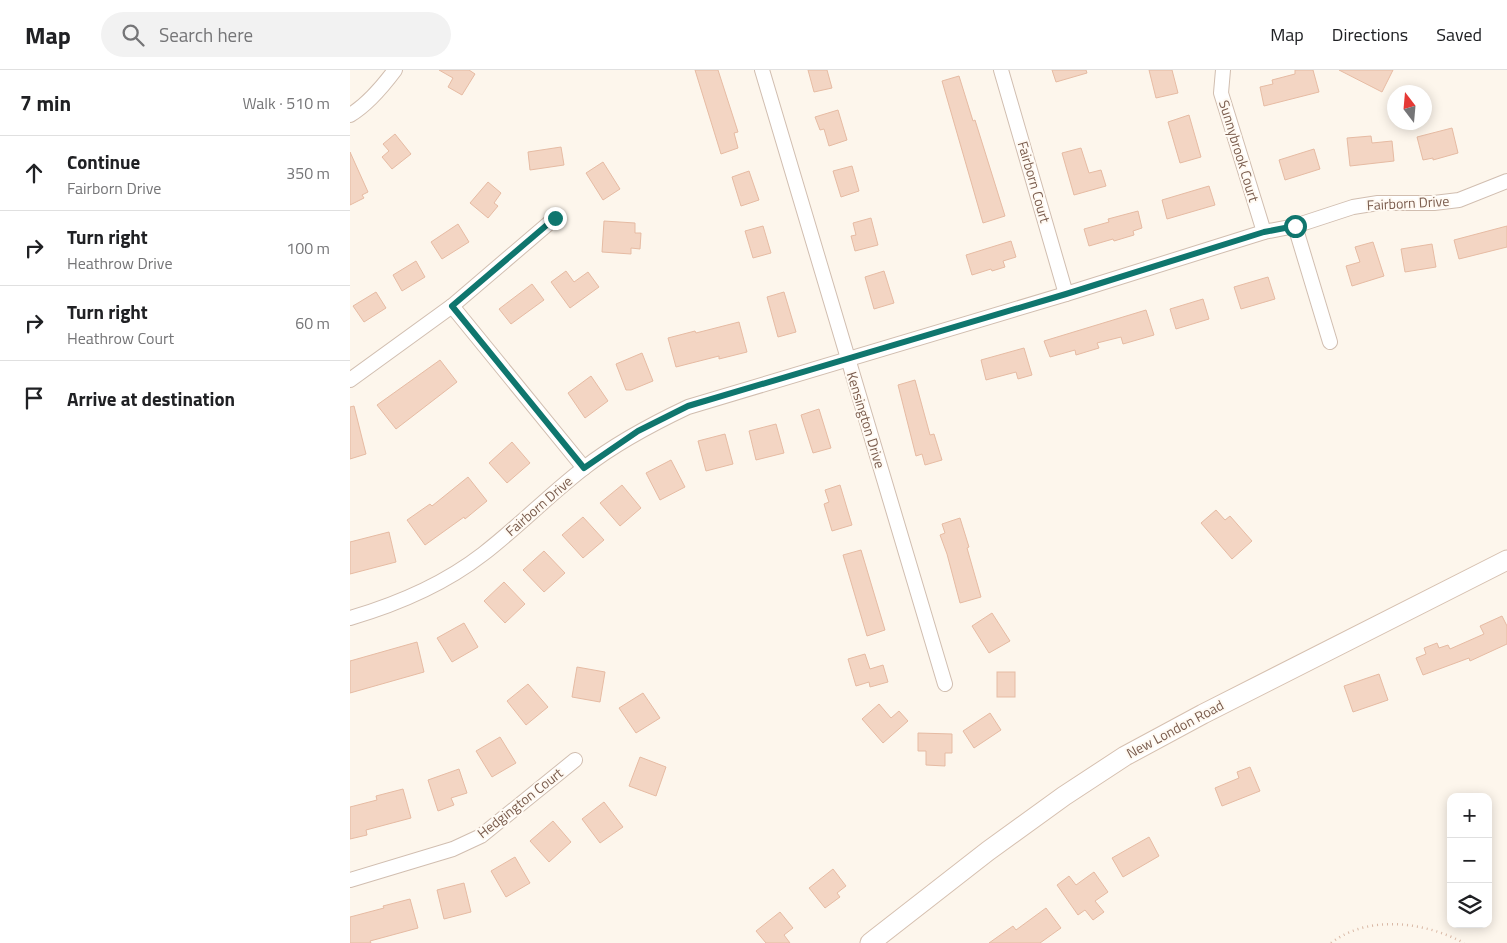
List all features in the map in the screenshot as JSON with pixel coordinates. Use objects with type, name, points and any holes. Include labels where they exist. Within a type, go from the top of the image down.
[{"type":"street","points":[[350,115],[395,70]]},
{"type":"street","name":"Kensington Drive","points":[[762,70],[945,684]]},
{"type":"street","name":"Fairborn Court","points":[[1001,70],[1066,294]]},
{"type":"street","name":"Sunnybrook Court","points":[[1223,70],[1221,93],[1264,232]]},
{"type":"street","name":"Fairborn Drive","points":[[350,618],[411,598],[447,578],[482,555],[584,468],[638,431],[688,406],[1066,294],[1264,232],[1295,226],[1353,207],[1378,203],[1434,203],[1459,200],[1507,181]]},
{"type":"street","points":[[350,380],[452,306],[555,218]]},
{"type":"street","points":[[1295,226],[1330,342]]},
{"type":"street","points":[[452,306],[584,468]]},
{"type":"street","name":"New London Road","points":[[870,943],[988,851],[1064,796],[1125,756],[1507,560]]},
{"type":"street","name":"Hedgington Court","points":[[350,880],[453,849],[480,836],[575,760]]},
{"type":"path","points":[[1331,943],[1341,935],[1377,924],[1407,925],[1446,933],[1464,943]]},
{"type":"building","points":[[439,70],[469,70],[475,74],[462,95],[448,87],[453,78]]},
{"type":"building","points":[[695,70],[718,70],[738,132],[734,133],[738,148],[721,154]]},
{"type":"building","points":[[808,70],[827,70],[832,88],[814,92]]},
{"type":"building","points":[[1052,70],[1086,70],[1087,73],[1056,82]]},
{"type":"building","points":[[1149,70],[1172,70],[1178,93],[1156,98]]},
{"type":"building","points":[[1295,70],[1313,70],[1319,92],[1264,106],[1260,87],[1273,84],[1272,80],[1295,74]]},
{"type":"building","points":[[1339,70],[1393,70],[1382,92]]},
{"type":"building","points":[[959,76],[1005,216],[983,223],[942,81]]},
{"type":"building","points":[[838,110],[847,140],[829,146],[824,129],[820,130],[815,117]]},
{"type":"building","points":[[1189,115],[1201,157],[1180,163],[1168,122]]},
{"type":"building","points":[[1452,128],[1458,153],[1433,160],[1433,158],[1423,160],[1417,137]]},
{"type":"building","points":[[395,134],[411,154],[392,169],[382,157],[389,151],[383,144]]},
{"type":"building","points":[[1371,136],[1372,143],[1392,141],[1394,161],[1350,166],[1347,138]]},
{"type":"building","points":[[561,147],[564,165],[530,170],[528,152]]},
{"type":"building","points":[[1081,148],[1089,173],[1101,170],[1106,186],[1074,195],[1062,153]]},
{"type":"building","points":[[1314,149],[1320,169],[1285,180],[1279,160]]},
{"type":"building","points":[[350,152],[368,192],[362,195],[364,198],[350,205]]},
{"type":"building","points":[[603,162],[620,189],[603,200],[586,173]]},
{"type":"building","points":[[852,166],[859,191],[841,197],[833,171]]},
{"type":"building","points":[[749,171],[759,200],[741,206],[732,177]]},
{"type":"building","points":[[488,182],[501,193],[494,203],[498,206],[488,218],[470,203]]},
{"type":"building","points":[[1209,186],[1215,205],[1167,219],[1162,200]]},
{"type":"building","points":[[1138,211],[1142,228],[1133,231],[1134,235],[1089,246],[1084,229],[1109,222],[1108,219]]},
{"type":"building","points":[[871,218],[878,245],[855,251],[851,236],[856,235],[853,223]]},
{"type":"building","points":[[604,221],[635,223],[635,233],[641,233],[640,249],[631,248],[631,254],[602,252]]},
{"type":"building","points":[[458,224],[469,242],[442,259],[431,242]]},
{"type":"building","points":[[763,226],[771,253],[753,258],[745,231]]},
{"type":"building","points":[[1507,226],[1507,247],[1459,259],[1454,240]]},
{"type":"building","points":[[1011,241],[1016,257],[1003,261],[1005,267],[972,275],[966,255]]},
{"type":"building","points":[[1373,242],[1384,276],[1352,286],[1346,266],[1360,262],[1355,247]]},
{"type":"building","points":[[1432,244],[1436,267],[1405,272],[1401,249]]},
{"type":"building","points":[[416,261],[425,277],[402,291],[393,275]]},
{"type":"building","points":[[566,271],[574,282],[588,272],[599,287],[570,308],[551,282]]},
{"type":"building","points":[[884,271],[894,303],[874,309],[865,277]]},
{"type":"building","points":[[1268,277],[1275,299],[1241,309],[1234,287]]},
{"type":"building","points":[[532,284],[544,300],[511,324],[499,309]]},
{"type":"building","points":[[376,292],[386,308],[364,322],[353,306]]},
{"type":"building","points":[[784,292],[796,332],[778,337],[767,297]]},
{"type":"building","points":[[1203,299],[1209,319],[1176,329],[1170,309]]},
{"type":"building","points":[[1146,310],[1154,335],[1123,344],[1121,337],[1097,343],[1099,348],[1076,355],[1075,350],[1050,357],[1044,341]]},
{"type":"building","points":[[739,322],[747,352],[719,359],[719,356],[676,367],[668,338]]},
{"type":"building","points":[[1024,348],[1032,375],[1018,379],[1016,372],[986,380],[981,360]]},
{"type":"building","points":[[642,353],[653,381],[631,390],[626,390],[616,364]]},
{"type":"building","points":[[440,360],[457,382],[396,429],[377,405]]},
{"type":"building","points":[[591,376],[608,401],[585,418],[568,393]]},
{"type":"building","points":[[915,380],[930,435],[934,434],[942,460],[925,465],[922,454],[916,456],[898,385]]},
{"type":"building","points":[[354,406],[366,454],[350,459],[350,407]]},
{"type":"building","points":[[819,409],[831,448],[813,453],[801,415]]},
{"type":"building","points":[[776,424],[784,453],[756,460],[749,431]]},
{"type":"building","points":[[725,434],[733,464],[706,471],[698,441]]},
{"type":"building","points":[[512,442],[530,463],[507,483],[489,463]]},
{"type":"building","points":[[671,460],[685,487],[660,500],[646,473]]},
{"type":"building","points":[[468,477],[487,501],[465,519],[464,517],[425,545],[407,520],[430,504],[432,506]]},
{"type":"building","points":[[622,485],[641,508],[620,526],[600,503]]},
{"type":"building","points":[[840,485],[852,525],[832,531],[824,504],[829,502],[825,490]]},
{"type":"building","points":[[1216,510],[1225,520],[1230,516],[1252,541],[1232,559],[1201,523]]},
{"type":"building","points":[[583,517],[604,540],[583,558],[562,535]]},
{"type":"building","points":[[960,518],[981,597],[960,603],[940,535],[945,533],[942,524]]},
{"type":"building","points":[[389,532],[396,562],[350,574],[350,542]]},
{"type":"building","points":[[861,550],[885,630],[867,636],[843,555]]},
{"type":"building","points":[[544,551],[565,573],[544,592],[523,570]]},
{"type":"building","points":[[504,582],[525,604],[505,623],[484,601]]},
{"type":"building","points":[[992,613],[1010,641],[989,653],[972,626]]},
{"type":"building","points":[[1502,616],[1507,626],[1507,644],[1470,661],[1469,658],[1423,675],[1416,658],[1426,654],[1424,648],[1437,643],[1439,648],[1448,645],[1450,649],[1484,634],[1480,626]]},
{"type":"building","points":[[464,623],[478,647],[452,662],[437,638]]},
{"type":"building","points":[[417,642],[424,672],[350,693],[350,661]]},
{"type":"building","points":[[865,654],[870,669],[883,665],[888,682],[870,687],[869,682],[856,686],[848,659]]},
{"type":"building","points":[[577,667],[605,672],[600,702],[572,697]]},
{"type":"building","points":[[997,672],[1015,672],[1015,697],[997,697]]},
{"type":"building","points":[[1379,674],[1388,700],[1353,712],[1344,686]]},
{"type":"building","points":[[528,684],[548,707],[526,725],[507,701]]},
{"type":"building","points":[[643,693],[660,718],[636,733],[619,708]]},
{"type":"building","points":[[879,704],[891,718],[899,711],[908,721],[883,743],[862,719]]},
{"type":"building","points":[[990,713],[1001,730],[974,748],[963,731]]},
{"type":"building","points":[[918,733],[952,734],[952,753],[945,753],[945,766],[926,765],[926,751],[918,751]]},
{"type":"building","points":[[500,737],[516,763],[492,777],[476,751]]},
{"type":"building","points":[[640,757],[666,767],[656,796],[629,786]]},
{"type":"building","points":[[1250,767],[1260,791],[1222,806],[1215,788],[1239,778],[1237,772]]},
{"type":"building","points":[[459,769],[467,793],[451,798],[454,805],[438,811],[428,780]]},
{"type":"building","points":[[403,789],[411,818],[366,830],[367,835],[350,839],[350,807],[377,800],[376,796]]},
{"type":"building","points":[[604,802],[623,827],[600,843],[582,819]]},
{"type":"building","points":[[553,821],[571,842],[549,862],[530,841]]},
{"type":"building","points":[[1149,837],[1159,856],[1123,877],[1112,858]]},
{"type":"building","points":[[515,857],[530,883],[506,897],[491,871]]},
{"type":"building","points":[[833,869],[846,886],[837,893],[840,897],[825,908],[809,888]]},
{"type":"building","points":[[1094,872],[1108,892],[1095,901],[1104,912],[1093,920],[1085,910],[1078,915],[1057,885],[1069,876],[1076,885]]},
{"type":"building","points":[[464,883],[471,912],[444,919],[437,890]]},
{"type":"building","points":[[410,899],[418,928],[370,941],[371,943],[350,943],[350,917]]},
{"type":"building","points":[[1046,908],[1061,928],[1040,943],[989,943],[1013,926],[1016,930]]},
{"type":"building","points":[[780,912],[793,928],[784,935],[790,943],[766,943],[756,931]]},
{"type":"route","points":[[555,218],[452,306],[584,468],[638,431],[688,406],[1066,294],[1264,232],[1295,226]]}]
